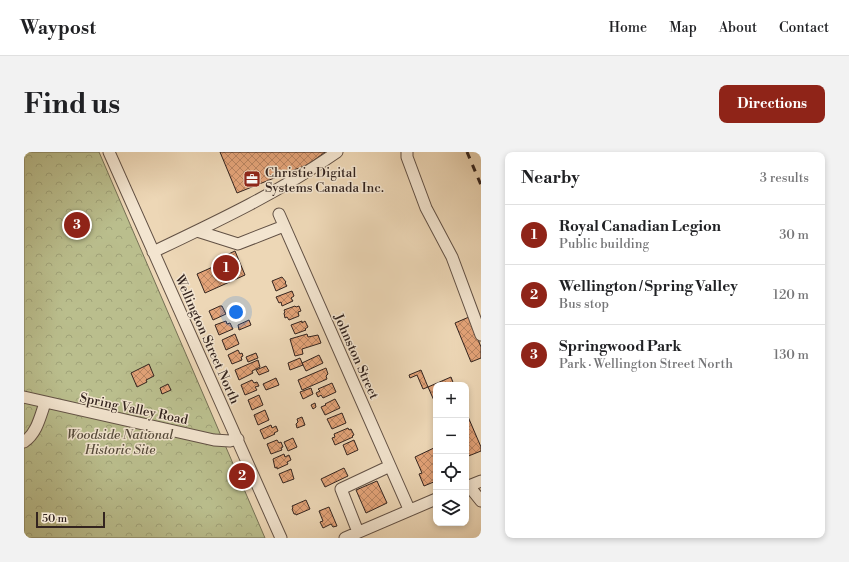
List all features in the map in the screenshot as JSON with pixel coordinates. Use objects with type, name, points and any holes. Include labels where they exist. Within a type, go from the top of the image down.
[{"type":"street","name":"Wellington Street North","points":[[109,152],[281,538]]},
{"type":"street","points":[[153,252],[224,218],[311,170],[337,152]]},
{"type":"street","points":[[407,152],[407,156],[426,208],[452,257],[481,335]]},
{"type":"street","name":"Johnston Street","points":[[279,214],[409,509]]},
{"type":"street","points":[[197,231],[238,244],[284,226]]},
{"type":"street","name":"Spring Valley Road","points":[[24,397],[45,403],[214,440],[230,441],[238,439]]},
{"type":"street","points":[[24,442],[31,437],[45,403]]},
{"type":"street","points":[[358,532],[342,489],[390,466]]},
{"type":"street","points":[[469,487],[481,481]]},
{"type":"street","points":[[469,488],[481,501]]},
{"type":"street","points":[[345,538],[409,509],[433,500]]},
{"type":"green space","name":"Woodside National Historic Site","points":[[24,152],[99,152],[265,538],[24,538]]},
{"type":"building","name":"Christie Digital Systems Canada Inc.","points":[[220,152],[325,152],[309,164],[237,193]]},
{"type":"building","points":[[235,251],[245,275],[205,293],[197,274],[224,262],[222,257]]},
{"type":"building","points":[[282,277],[287,286],[276,291],[272,281]]},
{"type":"building","points":[[292,291],[294,296],[291,298],[293,301],[282,306],[281,302],[279,303],[276,297]]},
{"type":"building","points":[[222,306],[226,314],[213,320],[209,311]]},
{"type":"building","points":[[238,306],[241,312],[231,317],[228,311]]},
{"type":"building","points":[[299,306],[301,311],[298,312],[299,316],[289,320],[287,317],[285,318],[284,310]]},
{"type":"building","points":[[469,317],[481,347],[481,358],[471,362],[455,323]]},
{"type":"building","points":[[249,320],[251,325],[239,330],[238,325]]},
{"type":"building","points":[[226,321],[227,324],[230,323],[233,329],[219,335],[215,325]]},
{"type":"building","points":[[302,321],[302,323],[305,321],[308,327],[305,329],[306,330],[295,334],[291,325]]},
{"type":"building","points":[[235,334],[239,344],[226,350],[222,340]]},
{"type":"building","points":[[307,334],[308,337],[318,335],[321,343],[302,349],[303,354],[295,356],[290,339]]},
{"type":"building","points":[[238,350],[240,354],[242,353],[242,360],[232,364],[228,355]]},
{"type":"building","points":[[256,353],[258,358],[248,362],[246,357]]},
{"type":"building","points":[[319,355],[323,363],[306,371],[302,363]]},
{"type":"building","points":[[300,358],[303,365],[290,370],[288,363]]},
{"type":"building","points":[[258,360],[260,367],[252,371],[253,373],[239,380],[235,370]]},
{"type":"building","points":[[149,364],[154,376],[146,380],[147,382],[137,387],[131,373]]},
{"type":"building","points":[[266,366],[269,371],[259,375],[256,370]]},
{"type":"building","points":[[326,368],[328,374],[326,376],[327,379],[302,390],[298,380]]},
{"type":"building","points":[[421,370],[428,387],[423,389],[417,375],[410,378],[409,375]]},
{"type":"building","points":[[451,377],[453,382],[440,382]]},
{"type":"building","points":[[276,378],[279,385],[266,390],[263,384]]},
{"type":"building","points":[[252,380],[254,383],[257,382],[259,386],[255,387],[257,390],[245,395],[241,385]]},
{"type":"building","points":[[332,383],[336,392],[323,398],[321,395],[318,397],[316,393],[320,391],[318,389]]},
{"type":"building","points":[[168,384],[171,390],[162,394],[160,388]]},
{"type":"building","points":[[433,385],[433,398],[428,387]]},
{"type":"building","points":[[311,388],[313,394],[303,399],[300,392]]},
{"type":"building","points":[[259,395],[263,405],[252,410],[248,400]]},
{"type":"building","points":[[335,399],[340,408],[325,415],[321,407]]},
{"type":"building","points":[[315,403],[316,407],[313,409],[311,405]]},
{"type":"building","points":[[265,410],[269,420],[258,425],[254,415]]},
{"type":"building","points":[[342,413],[346,423],[332,429],[327,419]]},
{"type":"building","points":[[302,417],[305,425],[297,428],[297,419]]},
{"type":"building","points":[[469,419],[481,447],[481,451],[469,456]]},
{"type":"building","points":[[271,425],[272,428],[276,426],[278,431],[264,439],[260,430]]},
{"type":"building","points":[[348,428],[349,430],[351,429],[354,435],[352,436],[353,437],[335,445],[332,438],[335,437],[334,434]]},
{"type":"building","points":[[293,438],[297,447],[288,451],[284,442]]},
{"type":"building","points":[[277,440],[279,443],[281,442],[283,447],[281,448],[282,450],[271,454],[267,444]]},
{"type":"building","points":[[354,440],[358,450],[347,455],[343,445]]},
{"type":"building","points":[[433,448],[433,482],[424,486],[419,474],[422,473],[415,457]]},
{"type":"building","points":[[284,454],[285,457],[289,455],[291,460],[287,462],[288,464],[277,469],[277,467],[275,468],[273,459]]},
{"type":"building","points":[[344,468],[348,476],[325,487],[321,479]]},
{"type":"building","points":[[291,469],[294,479],[283,483],[279,474]]},
{"type":"building","points":[[377,481],[387,503],[366,513],[356,490]]},
{"type":"building","points":[[306,500],[310,509],[296,515],[294,514],[292,506]]},
{"type":"building","points":[[329,507],[337,526],[333,527],[331,524],[323,528],[320,522],[323,521],[319,511]]},
{"type":"railway","points":[[467,152],[481,185]]},
{"type":"place","name":"Christie Digital Systems Canada Inc.","points":[[252,179]]},
{"type":"place","name":"Springwood Park","points":[[77,225]]},
{"type":"place","name":"Royal Canadian Legion","points":[[226,268]]},
{"type":"place","name":"Wellington / Spring Valley","points":[[242,476]]}]
